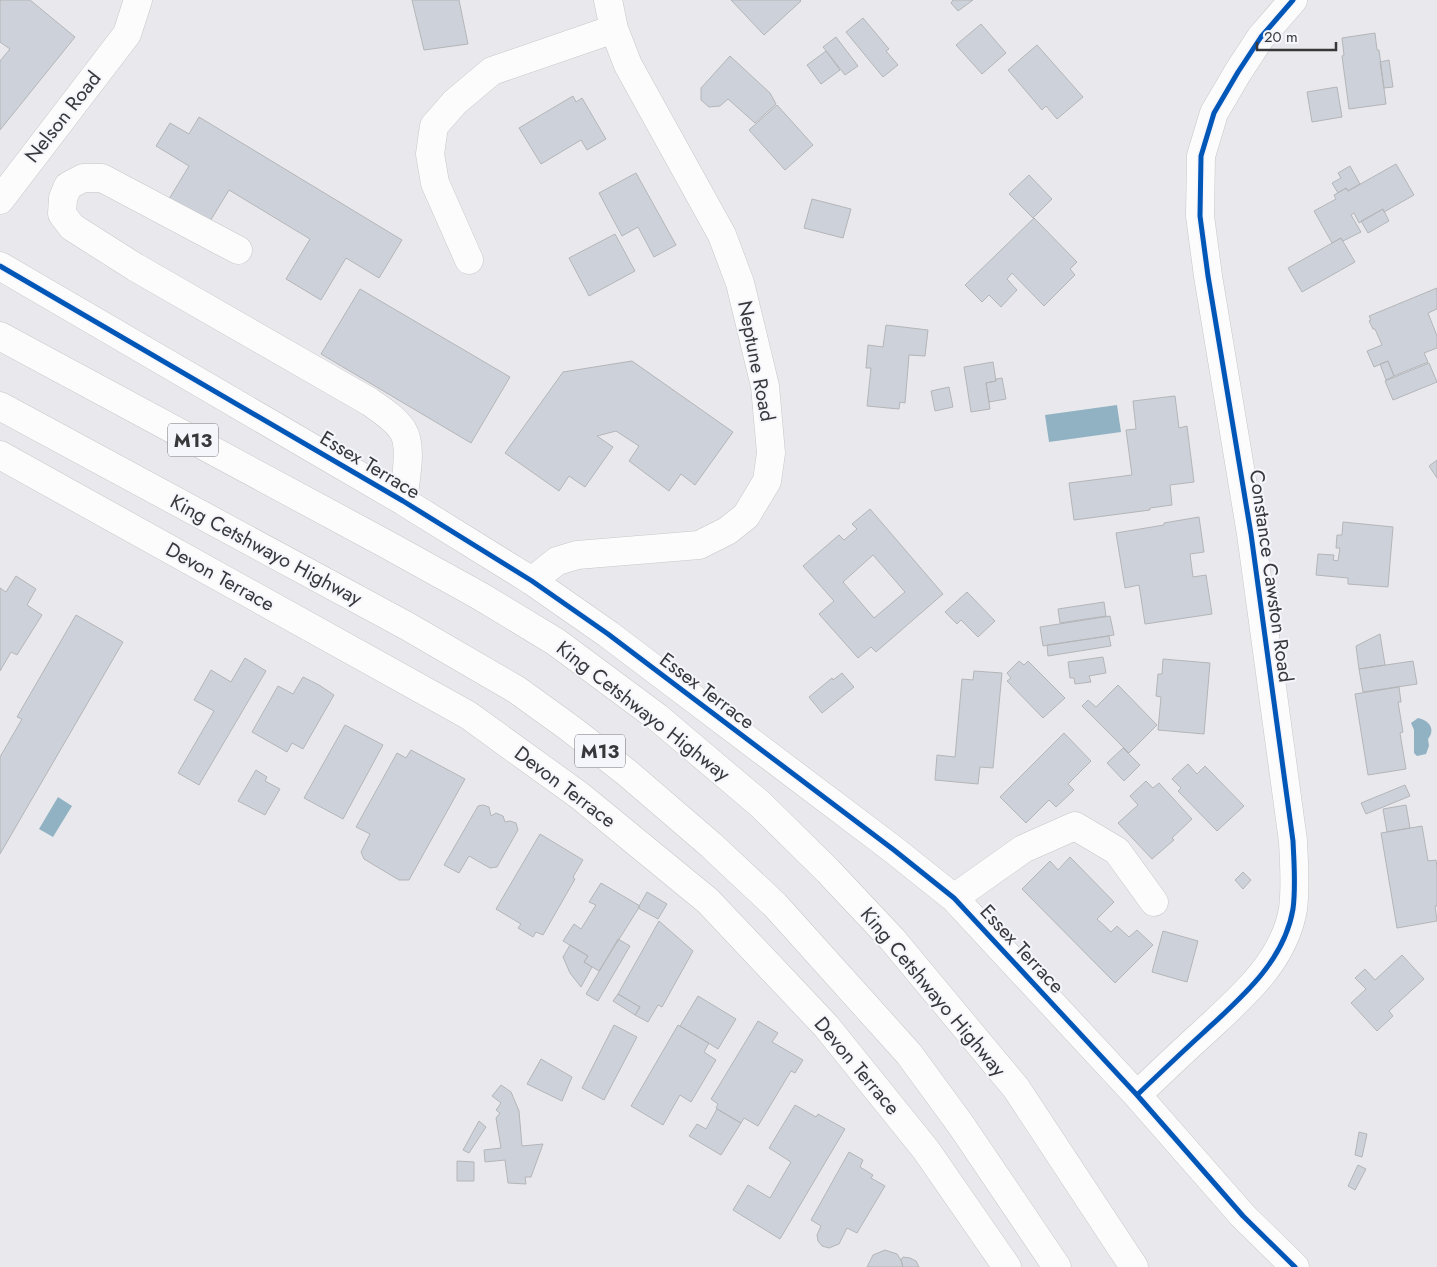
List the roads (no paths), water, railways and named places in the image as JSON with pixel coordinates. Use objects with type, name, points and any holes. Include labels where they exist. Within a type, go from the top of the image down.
[{"type":"main road","points":[[119,0],[127,34]]},
{"type":"main road","name":"Nelson Road","points":[[0,200],[127,34],[138,0]]},
{"type":"main road","name":"Neptune Road","points":[[532,581],[557,561],[577,555],[698,545],[727,531],[746,516],[767,481],[771,453],[765,386],[740,283],[722,235],[628,66],[614,28],[608,0]]},
{"type":"main road","name":"Constance Cawston Road","points":[[1136,1095],[1248,991],[1275,957],[1284,937],[1292,911],[1295,886],[1293,841],[1251,534],[1208,276],[1200,216],[1201,156],[1214,113],[1261,37],[1293,0]]},
{"type":"main road","points":[[469,260],[435,182],[430,154],[434,126],[454,102],[492,71],[614,28]]},
{"type":"main road","points":[[238,250],[102,178],[82,178],[68,186],[63,198],[62,214],[72,227],[136,267],[370,402],[390,417],[403,431],[408,446],[403,501]]},
{"type":"main road","name":"Essex Terrace","points":[[0,266],[403,501],[532,581],[608,634],[954,898],[1136,1095],[1243,1216],[1295,1267]]},
{"type":"main road","name":"King Cetshwayo Highway","points":[[0,336],[378,539],[480,596],[556,642],[657,717],[760,804],[828,871],[892,939],[1016,1088],[1134,1267]]},
{"type":"main road","name":"King Cetshwayo Highway","points":[[0,406],[415,631],[517,690],[626,772],[711,845],[775,905],[909,1054],[961,1125],[1057,1267]]},
{"type":"main road","name":"Devon Terrace","points":[[0,455],[468,715],[580,796],[708,901],[826,1026],[926,1150],[1007,1267]]},
{"type":"main road","points":[[954,898],[1023,849],[1075,826],[1116,851],[1154,902]]},
{"type":"water","points":[[1117,405],[1121,432],[1049,442],[1045,415]]},
{"type":"water","points":[[1418,718],[1428,723],[1431,732],[1426,754],[1417,756],[1414,753],[1414,730],[1411,723]]},
{"type":"water","points":[[58,797],[72,806],[53,837],[39,829]]}]
